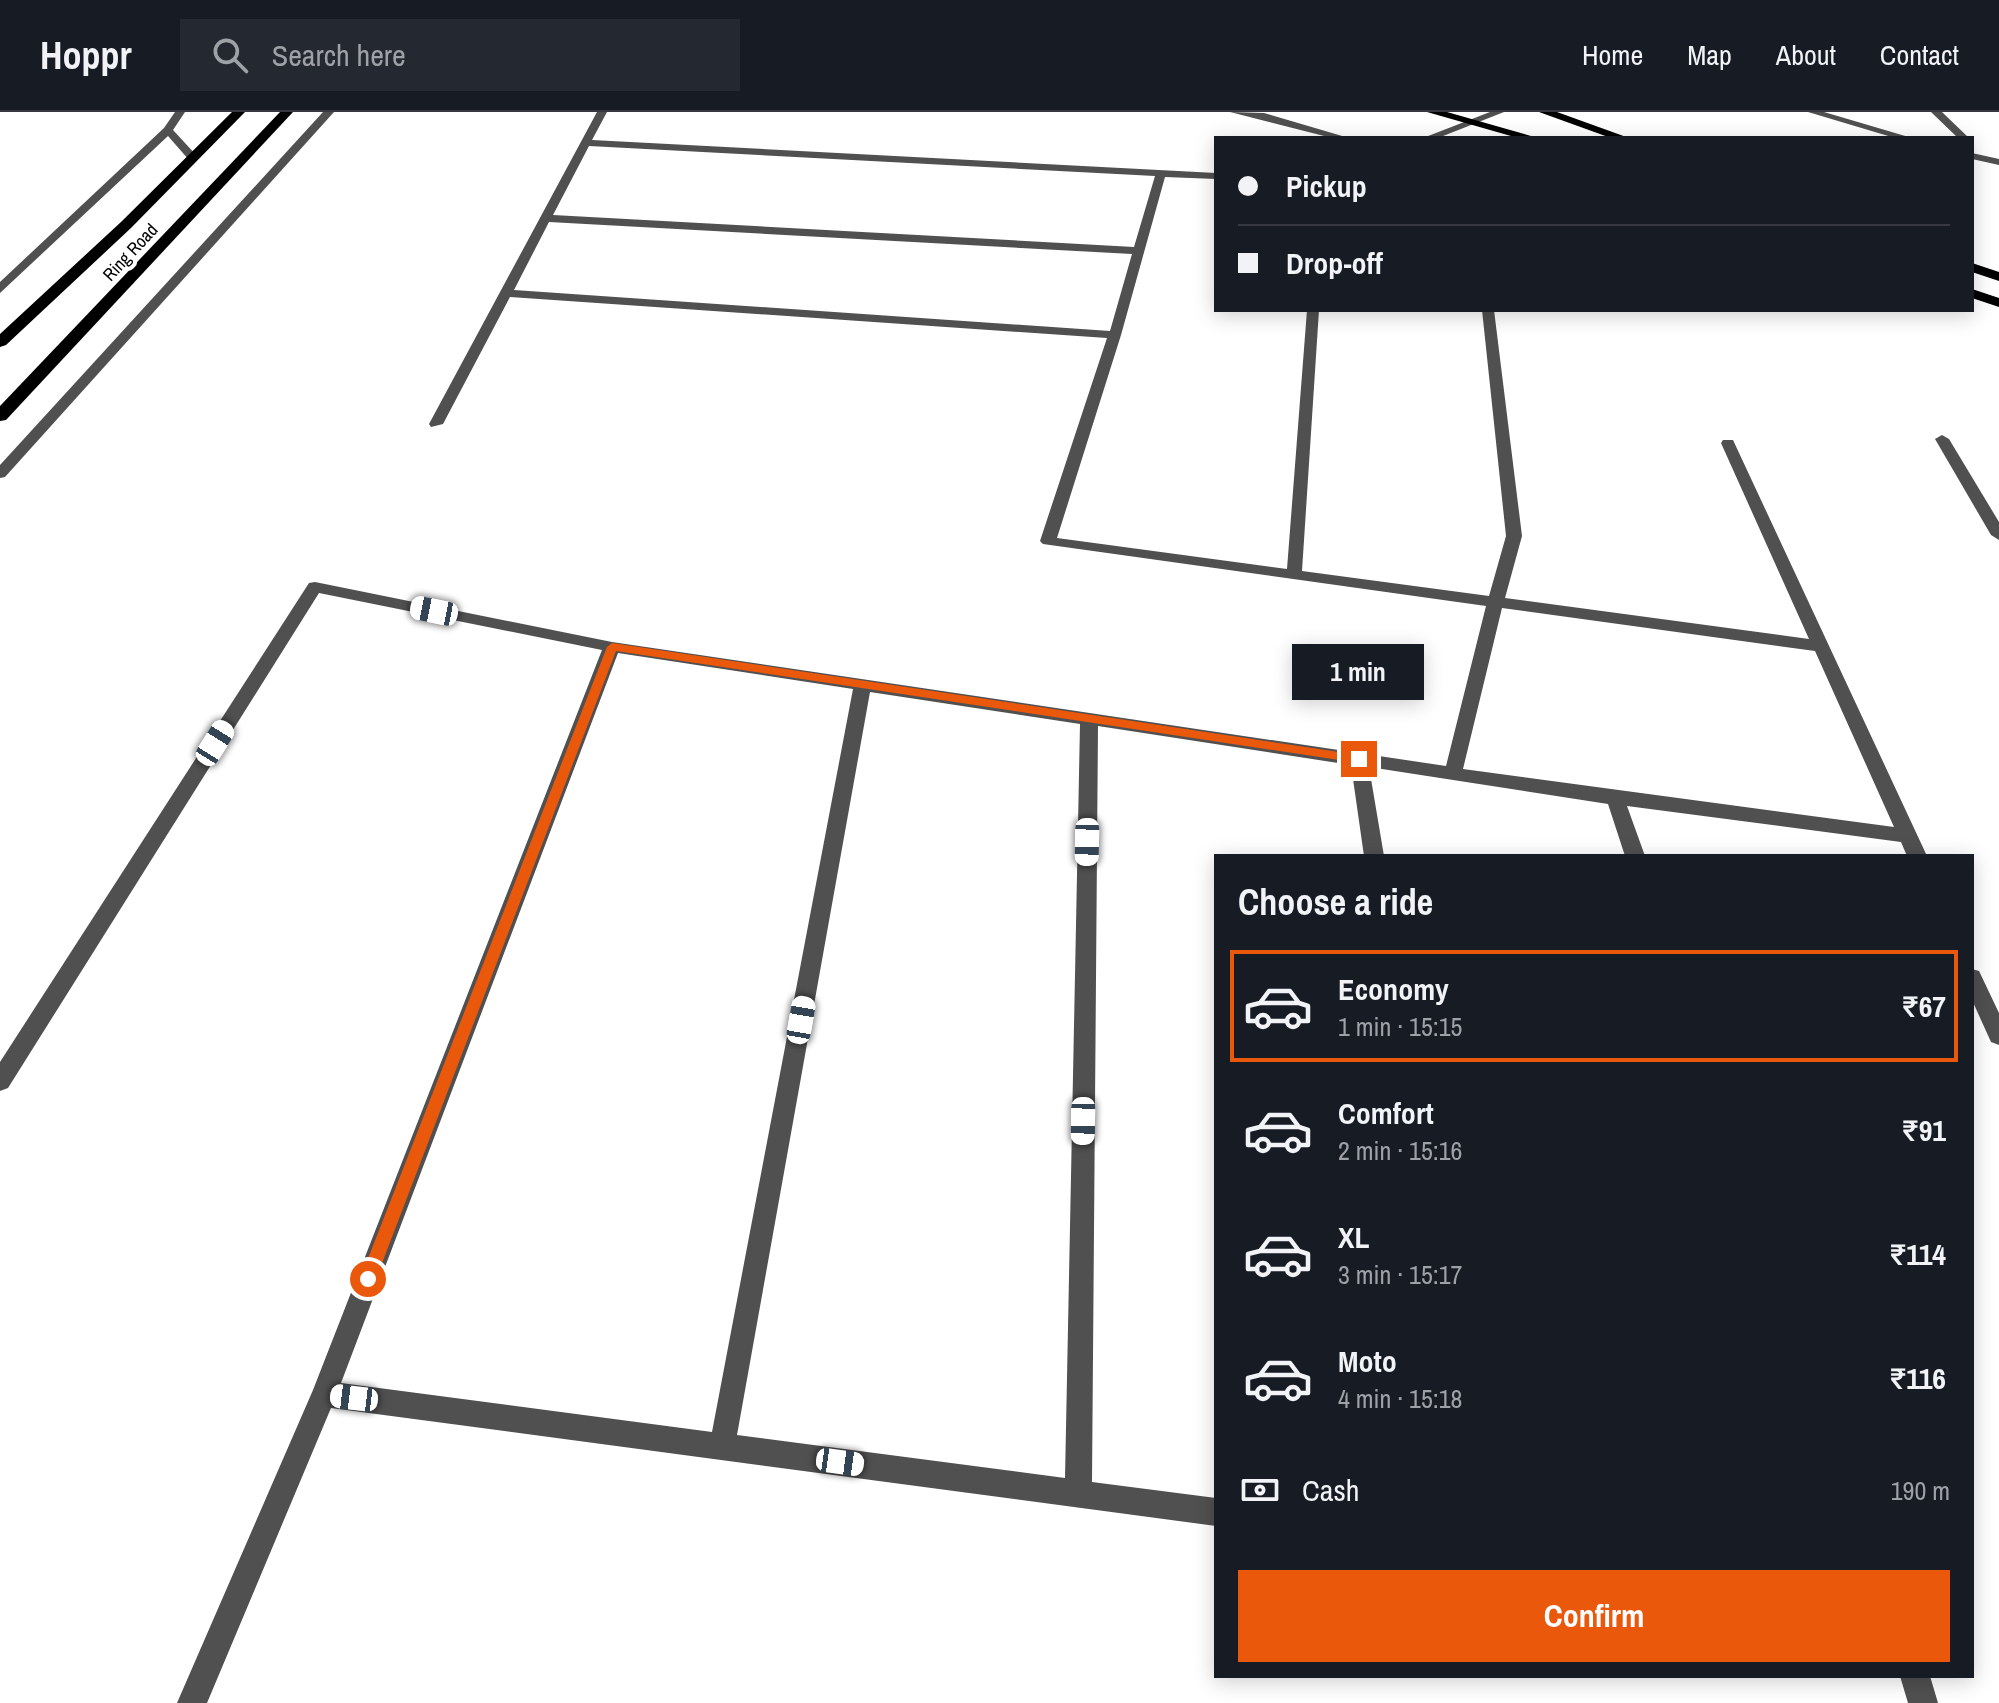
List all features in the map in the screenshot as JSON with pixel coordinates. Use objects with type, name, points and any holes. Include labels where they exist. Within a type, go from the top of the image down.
[{"type":"highway","name":"Ring Road","points":[[0,342],[239,112]]},
{"type":"highway","name":"Ring Road","points":[[0,416],[287,112]]},
{"type":"highway","points":[[1433,112],[1525,136]]},
{"type":"highway","points":[[1545,112],[1617,136]]},
{"type":"highway","points":[[1974,268],[1999,277]]},
{"type":"highway","points":[[1974,294],[1999,303]]},
{"type":"street","points":[[0,289],[168,130],[180,112]]},
{"type":"street","points":[[0,474],[329,112]]},
{"type":"street","points":[[436,424],[602,112]]},
{"type":"street","points":[[1235,112],[1264,116],[1337,136]]},
{"type":"street","points":[[1433,136],[1499,112]]},
{"type":"street","points":[[1813,112],[1900,136]]},
{"type":"street","points":[[1936,112],[1962,136]]},
{"type":"street","points":[[168,130],[193,158]]},
{"type":"street","points":[[586,143],[1214,176]]},
{"type":"street","points":[[1974,146],[1995,162]]},
{"type":"street","points":[[1974,157],[1995,162]]},
{"type":"street","points":[[1161,173],[1115,335],[1048,541],[1821,646]]},
{"type":"street","points":[[546,218],[1137,251]]},
{"type":"street","points":[[506,293],[1115,335]]},
{"type":"street","points":[[1294,575],[1313,312]]},
{"type":"street","points":[[1453,773],[1514,536],[1488,312]]},
{"type":"street","points":[[1942,439],[1999,535]]},
{"type":"street","points":[[1728,443],[1916,854]]},
{"type":"street","points":[[0,1081],[315,587],[612,647],[1615,798],[1908,836]]},
{"type":"street","points":[[192,1703],[324,1394],[612,647]]},
{"type":"street","points":[[722,1447],[863,684]]},
{"type":"street","points":[[1078,1494],[1089,718]]},
{"type":"street","points":[[1359,759],[1374,854]]},
{"type":"street","points":[[1615,798],[1634,854]]},
{"type":"street","points":[[1974,981],[1999,1036]]},
{"type":"street","points":[[324,1394],[1214,1512]]},
{"type":"street","points":[[1916,1678],[1923,1703]]},
{"type":"route","points":[[368,1279],[612,647],[1359,759]]}]
